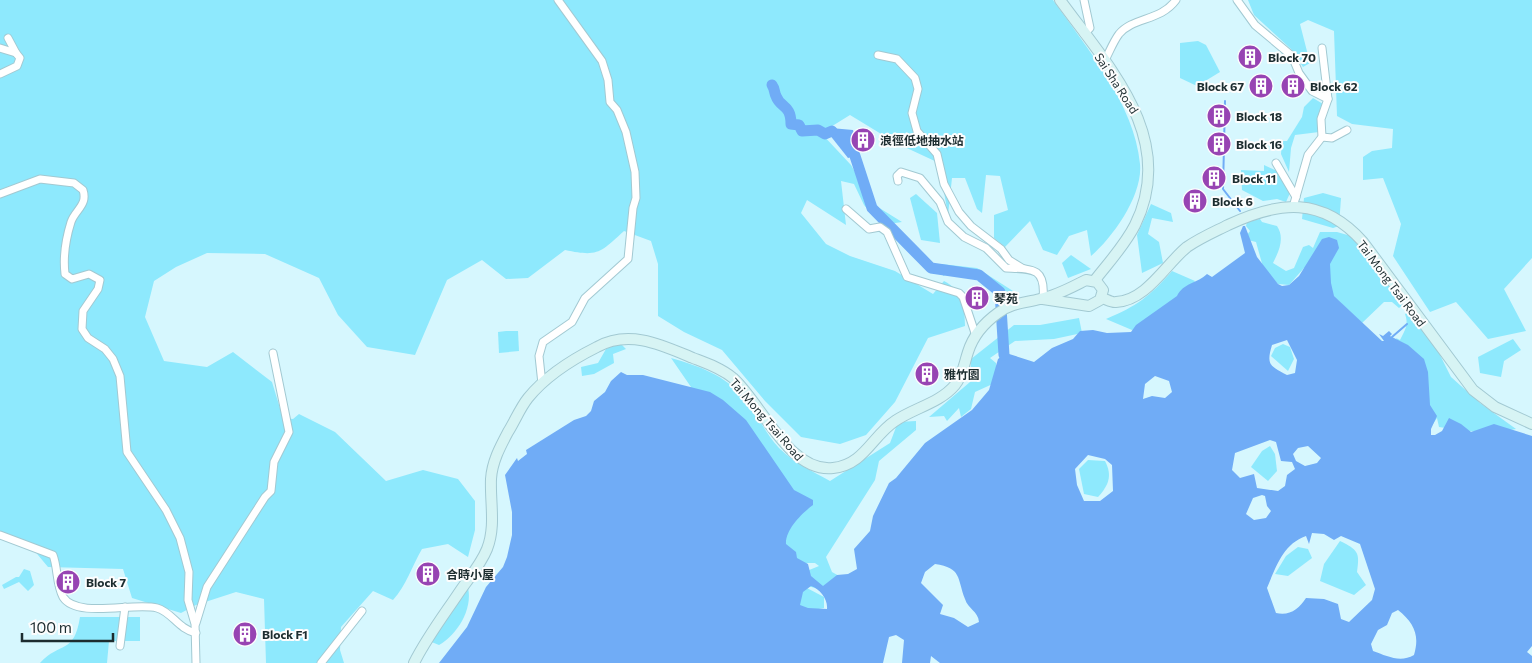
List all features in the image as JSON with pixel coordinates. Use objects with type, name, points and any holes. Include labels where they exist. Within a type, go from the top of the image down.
[{"type":"main road","name":"Sai Sha Road","points":[[1060,0],[1128,96],[1142,126],[1147,149],[1148,176],[1144,203],[1134,227],[1095,280]]},
{"type":"main road","name":"Tai Mong Tsai Road","points":[[1042,299],[1094,305],[1102,298],[1115,303],[1128,299],[1143,291],[1174,258],[1205,236],[1260,211],[1295,202],[1325,214],[1350,229],[1367,247],[1468,384],[1495,407],[1532,424]]},
{"type":"main road","name":"Tai Mong Tsai Road","points":[[414,663],[432,631],[485,552],[491,532],[491,478],[495,460],[520,410],[542,384],[591,350],[606,342],[629,339],[656,343],[724,371],[741,387],[800,459],[817,467],[835,468],[856,460],[891,424],[951,390],[961,376],[969,348],[976,336],[986,323],[1002,311],[1021,302],[1042,299],[1086,280],[1095,280]]},
{"type":"main road","points":[[1095,280],[1102,288],[1102,298]]},
{"type":"main road","points":[[1078,285],[1076,294],[1084,305]]},
{"type":"street","points":[[542,384],[539,356],[543,342],[572,322],[585,298],[628,259],[633,208],[636,198],[635,172],[626,132],[617,110],[610,102],[608,80],[602,61],[558,0]]},
{"type":"street","points":[[1084,0],[1090,28],[1084,34]]},
{"type":"street","points":[[1104,62],[1120,33],[1131,25],[1169,9],[1176,0]]},
{"type":"street","points":[[1238,0],[1255,25],[1292,56],[1299,72],[1312,91],[1328,99]]},
{"type":"street","points":[[0,74],[17,66],[20,62],[8,38]]},
{"type":"street","points":[[0,48],[16,53]]},
{"type":"street","points":[[1295,202],[1308,155],[1322,137],[1322,118],[1328,99],[1322,48]]},
{"type":"street","points":[[878,55],[897,59],[915,78],[918,89],[912,114],[917,131],[937,154],[944,184],[959,212],[971,226],[1001,249],[1009,260],[1022,268]]},
{"type":"street","points":[[1322,137],[1332,138],[1347,130]]},
{"type":"street","points":[[1276,164],[1295,202]]},
{"type":"street","points":[[898,181],[897,176],[901,172],[920,178],[940,202],[948,222],[964,237],[986,248],[1006,268],[1026,268],[1039,274],[1044,283],[1042,299]]},
{"type":"street","points":[[0,194],[30,181],[42,179],[74,183],[83,190],[83,203],[73,217],[69,230],[65,274],[72,279],[90,274],[100,280],[98,289],[84,308],[81,318],[82,329],[88,338],[111,355],[120,376],[127,452],[166,510],[180,538],[189,572],[188,600],[195,624],[196,663]]},
{"type":"street","points":[[846,209],[869,229],[880,228],[887,232],[907,277],[959,293],[964,297],[976,336]]},
{"type":"street","points":[[195,624],[207,587],[265,497],[271,491],[274,462],[289,432],[273,352]]},
{"type":"street","points":[[0,535],[53,555],[60,590],[67,601],[89,608],[156,608],[183,629],[196,633]]},
{"type":"street","points":[[120,646],[125,607]]},
{"type":"street","points":[[321,663],[362,611]]},
{"type":"shaded area","points":[[0,0],[1053,0],[1094,57],[1119,99],[1129,120],[1136,142],[1140,176],[1132,202],[1117,227],[1100,248],[1091,256],[1087,230],[1069,236],[1057,255],[1043,250],[1030,221],[1005,247],[994,238],[994,215],[1008,210],[1000,176],[986,175],[982,213],[977,209],[965,178],[952,178],[948,215],[939,163],[896,143],[850,115],[821,133],[851,165],[873,204],[902,222],[882,225],[864,205],[854,184],[841,181],[846,225],[807,200],[801,213],[826,244],[850,256],[895,271],[933,294],[944,281],[959,294],[965,319],[965,326],[928,338],[895,402],[866,435],[840,444],[801,437],[765,401],[722,350],[684,332],[658,316],[658,264],[651,241],[624,231],[603,249],[592,253],[565,250],[528,278],[506,279],[482,260],[447,280],[415,355],[367,347],[338,315],[319,278],[265,254],[207,253],[176,267],[154,281],[145,317],[164,361],[207,367],[233,352],[272,382],[283,418],[293,419],[299,414],[335,432],[386,481],[423,470],[458,479],[475,501],[475,530],[468,557],[448,544],[422,549],[405,582],[393,600],[373,591],[341,627],[340,650],[344,663],[266,663],[264,599],[236,592],[196,605],[181,613],[132,598],[123,569],[48,567],[28,543],[0,535]]},
{"type":"shaded area","points":[[1248,0],[1532,0],[1532,258],[1504,289],[1526,331],[1488,339],[1456,302],[1430,312],[1393,256],[1401,224],[1383,178],[1363,180],[1363,157],[1372,151],[1392,148],[1393,129],[1352,124],[1337,116],[1334,31],[1308,20],[1300,24],[1310,63],[1303,67],[1291,49],[1254,15]]},
{"type":"shaded area","points":[[1198,41],[1206,45],[1220,72],[1197,86],[1180,78],[1180,43]]},
{"type":"shaded area","points":[[1313,98],[1323,104],[1319,132],[1295,135],[1291,148],[1289,172],[1281,154],[1282,141],[1287,141],[1302,117],[1304,107]]},
{"type":"shaded area","points":[[831,128],[853,130],[860,155],[848,158],[829,134]]},
{"type":"shaded area","points":[[1264,165],[1277,171],[1290,193],[1286,202],[1277,199],[1263,201],[1242,190],[1241,170],[1264,171]]},
{"type":"shaded area","points":[[1323,193],[1341,198],[1339,226],[1333,228],[1302,219],[1304,198]]},
{"type":"shaded area","points":[[916,194],[937,213],[940,243],[921,240],[910,198]]},
{"type":"shaded area","points":[[1151,204],[1171,213],[1173,222],[1152,218],[1148,234],[1159,242],[1163,263],[1142,273],[1137,235]]},
{"type":"shaded area","points":[[1260,219],[1262,222],[1277,226],[1281,240],[1273,263],[1286,271],[1294,268],[1303,247],[1309,245],[1313,248],[1320,232],[1337,232],[1351,236],[1404,304],[1399,308],[1392,302],[1384,302],[1362,323],[1304,268],[1289,285],[1278,284],[1263,267],[1256,242],[1244,239],[1250,231],[1246,226],[1247,222]]},
{"type":"shaded area","points":[[1243,226],[1245,226],[1257,257],[1278,284],[1282,286],[1289,285],[1299,276],[1322,239],[1329,237],[1337,240],[1339,248],[1330,264],[1334,296],[1382,341],[1384,341],[1379,334],[1383,336],[1389,331],[1392,334],[1390,336],[1408,345],[1424,359],[1428,372],[1430,405],[1437,416],[1431,429],[1431,435],[1442,431],[1449,418],[1471,432],[1494,424],[1532,436],[1532,646],[1527,652],[1532,656],[1532,663],[940,663],[931,656],[930,663],[902,663],[904,640],[896,635],[889,637],[883,663],[439,663],[467,627],[486,587],[503,567],[507,557],[512,535],[512,512],[505,475],[517,458],[518,461],[527,454],[526,450],[574,420],[586,416],[591,411],[594,401],[605,392],[611,381],[621,372],[627,375],[643,375],[710,392],[723,400],[746,420],[794,490],[813,500],[813,505],[799,517],[791,528],[786,544],[796,552],[797,558],[808,564],[811,576],[823,586],[837,575],[848,574],[857,569],[854,549],[870,531],[873,516],[889,483],[896,478],[925,443],[972,410],[989,390],[998,359],[1006,353],[1034,362],[1052,348],[1073,339],[1080,331],[1131,332],[1136,325],[1177,296],[1183,288],[1207,274],[1212,277],[1245,253],[1240,233]],"holes":[[[1287,340],[1297,360],[1295,373],[1287,375],[1273,367],[1269,357],[1272,345]],[[1155,376],[1169,381],[1172,392],[1165,398],[1152,396],[1143,399],[1145,384]],[[1270,440],[1276,442],[1281,461],[1292,462],[1295,469],[1287,475],[1285,486],[1278,491],[1257,488],[1254,474],[1240,478],[1232,470],[1235,453]],[[1308,446],[1321,458],[1317,463],[1305,466],[1296,461],[1293,454],[1298,448]],[[1088,455],[1105,459],[1112,465],[1113,491],[1100,501],[1084,501],[1077,485],[1075,469]],[[1265,496],[1267,506],[1271,511],[1266,518],[1254,520],[1246,514],[1253,498]],[[1312,533],[1324,534],[1334,540],[1341,536],[1360,544],[1375,589],[1372,600],[1349,622],[1341,619],[1338,604],[1324,599],[1306,598],[1294,611],[1281,614],[1276,613],[1267,588],[1277,564],[1286,550],[1306,536],[1309,544]],[[935,564],[950,568],[957,575],[966,602],[977,615],[979,622],[968,627],[954,618],[940,614],[943,605],[921,583],[925,572]],[[811,586],[823,595],[827,609],[808,608],[800,605],[803,592]],[[1398,610],[1412,625],[1416,635],[1414,655],[1399,659],[1373,651],[1371,644],[1378,630],[1387,625],[1392,613]]]},
{"type":"shaded area","points":[[1071,255],[1091,269],[1068,278],[1062,263]]},
{"type":"shaded area","points":[[941,264],[977,268],[1013,291],[999,303],[982,278],[952,272],[943,276]]},
{"type":"shaded area","points":[[1172,271],[1195,281],[1170,320],[1132,330],[1106,319],[1142,300]]},
{"type":"shaded area","points":[[1409,312],[1439,353],[1451,377],[1480,403],[1516,429],[1486,432],[1460,430],[1439,427],[1437,418],[1431,427],[1396,338],[1400,340],[1406,324],[1405,314]]},
{"type":"shaded area","points":[[1079,318],[1082,333],[1054,339],[1015,341],[990,358],[996,363],[997,382],[975,392],[971,409],[961,417],[959,408],[947,421],[944,416],[929,417],[970,382],[971,359],[1014,325],[1040,325]]},
{"type":"shaded area","points":[[518,331],[519,351],[499,353],[498,332]]},
{"type":"shaded area","points":[[1513,339],[1521,350],[1504,361],[1501,377],[1480,373],[1478,357]]},
{"type":"shaded area","points":[[620,343],[626,349],[613,354],[614,363],[594,374],[582,376],[581,367],[598,363],[606,349]]},
{"type":"shaded area","points":[[1283,344],[1290,347],[1294,359],[1288,371],[1271,356],[1275,348]]},
{"type":"shaded area","points":[[671,358],[711,372],[729,383],[749,404],[769,436],[779,448],[797,462],[830,481],[890,443],[898,422],[916,421],[916,430],[879,461],[875,480],[826,557],[832,572],[848,581],[830,592],[804,585],[797,575],[819,566],[815,563],[799,563],[780,546],[687,387],[691,387]]},
{"type":"shaded area","points":[[1270,446],[1275,454],[1277,471],[1268,481],[1251,467],[1262,451]]},
{"type":"shaded area","points":[[1088,460],[1105,461],[1109,471],[1108,481],[1098,497],[1084,494],[1079,469]]},
{"type":"shaded area","points":[[1340,541],[1356,552],[1358,556],[1357,572],[1366,585],[1354,595],[1320,581],[1324,564]]},
{"type":"shaded area","points":[[1298,547],[1308,549],[1312,558],[1288,576],[1275,574],[1286,556]]},
{"type":"shaded area","points":[[24,569],[30,571],[34,585],[28,591],[19,582],[4,589],[2,585],[19,577]]},
{"type":"shaded area","points":[[805,587],[824,597],[824,608],[802,612],[798,601]]},
{"type":"shaded area","points":[[468,588],[469,596],[466,613],[452,635],[439,645],[429,641]]},
{"type":"shaded area","points":[[80,617],[140,617],[140,641],[109,641],[107,663],[40,663],[47,656],[70,642],[74,637]]},
{"type":"waterway","points":[[772,85],[778,100],[789,113],[791,124],[799,125],[802,131],[818,130],[825,134],[832,131]]},
{"type":"waterway","points":[[1225,101],[1223,189],[1240,211]]},
{"type":"waterway","points":[[855,156],[872,208],[931,268],[979,275],[1000,292],[1004,355]]},
{"type":"waterway","points":[[1392,337],[1407,324]]},
{"type":"place","name":"Block 70","points":[[1250,57]]},
{"type":"place","name":"Block 67","points":[[1261,86]]},
{"type":"place","name":"Block 62","points":[[1293,86]]},
{"type":"place","name":"Block 18","points":[[1219,116]]},
{"type":"place","name":"浪徑低地抽水站","points":[[863,140]]},
{"type":"place","name":"Block 16","points":[[1219,144]]},
{"type":"place","name":"Block 11","points":[[1214,178]]},
{"type":"place","name":"Block 6","points":[[1195,201]]},
{"type":"place","name":"琴苑","points":[[977,298]]},
{"type":"place","name":"雅竹園","points":[[927,374]]},
{"type":"place","name":"合時小屋","points":[[428,574]]},
{"type":"place","name":"Block 7","points":[[68,582]]},
{"type":"place","name":"Block F1","points":[[245,634]]}]
